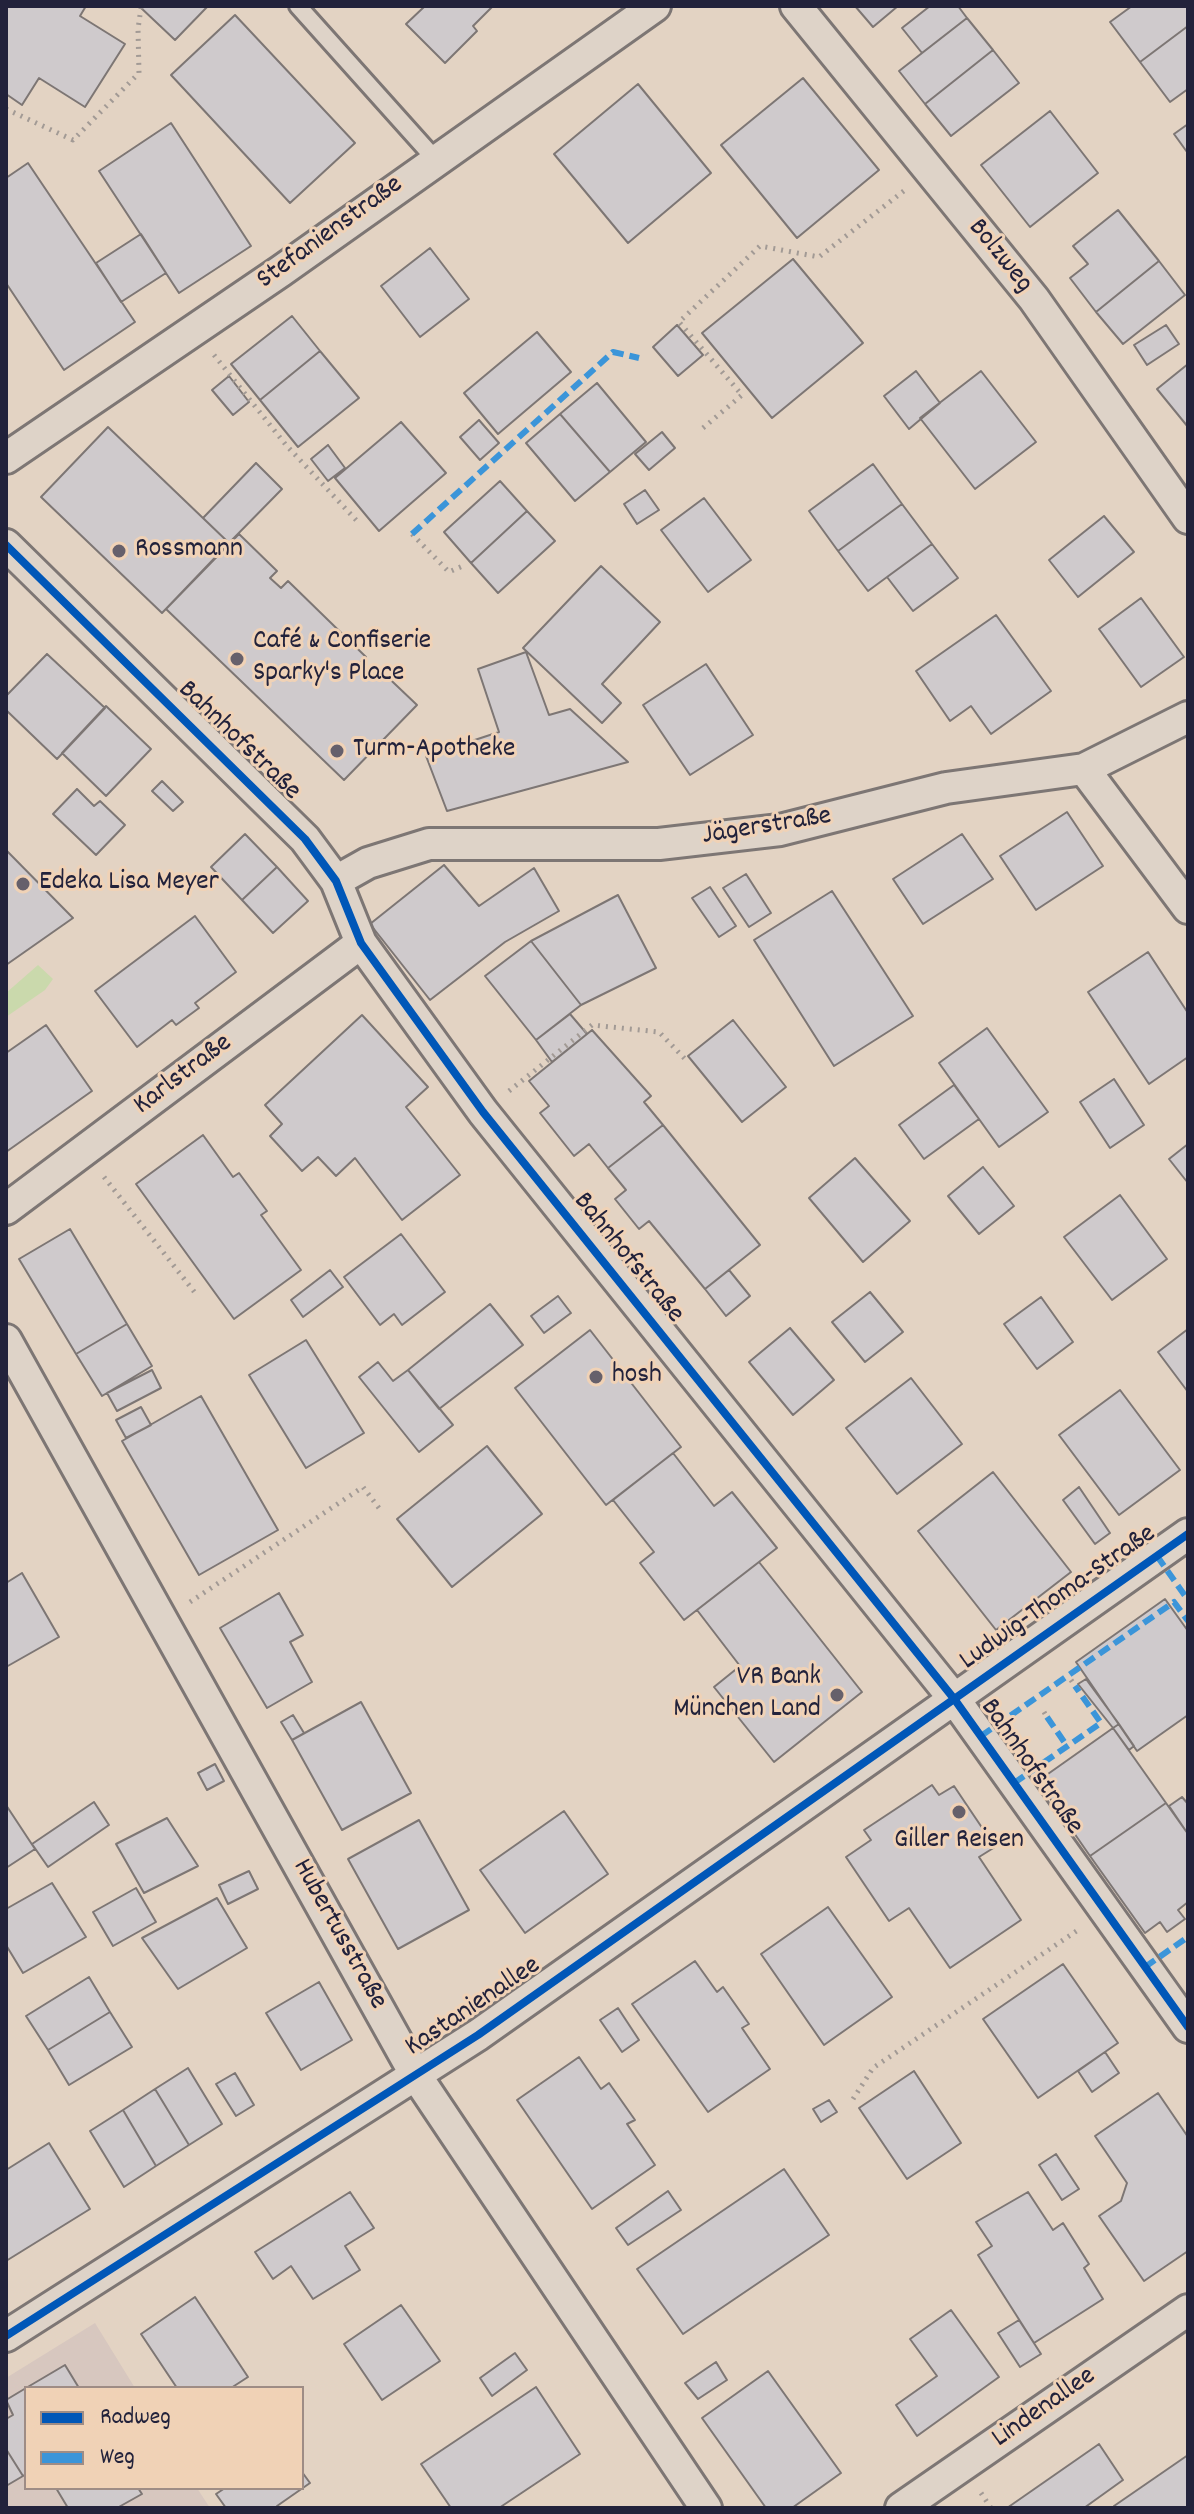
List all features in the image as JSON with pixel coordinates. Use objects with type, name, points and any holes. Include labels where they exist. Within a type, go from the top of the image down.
[{"type":"street","name":"Stefanienstraße","points":[[6,458],[281,271],[655,6]]},
{"type":"street","name":"Bolzweg","points":[[796,6],[1034,299],[1188,518]]},
{"type":"street","name":"Bahnhofstraße","points":[[6,545],[305,839],[336,881],[361,943],[483,1112],[955,1700],[1188,2027]]},
{"type":"street","name":"Jägerstraße","points":[[336,881],[368,863],[429,844],[659,844],[780,830],[946,788],[1084,769],[1188,717]]},
{"type":"street","points":[[1084,769],[1188,908]]},
{"type":"street","name":"Karlstraße","points":[[6,1209],[361,943]]},
{"type":"street","name":"Hubertusstraße","points":[[6,1340],[415,2074],[706,2508]]},
{"type":"street","name":"Ludwig-Thoma-Straße","points":[[955,1700],[1188,1534]]},
{"type":"street","name":"Kastanienallee","points":[[6,2336],[478,2035],[955,1700]]},
{"type":"street","name":"Lindenallee","points":[[901,2508],[1188,2310]]},
{"type":"lane","points":[[298,6],[435,159]]},
{"type":"path","points":[[6,109],[73,140],[95,122],[139,73],[141,8]]},
{"type":"path","points":[[703,428],[742,395],[679,322],[760,246],[819,257],[930,170]]},
{"type":"path","points":[[194,329],[286,445],[357,521]]},
{"type":"path","points":[[412,534],[449,572],[465,565]]},
{"type":"path","points":[[483,1112],[592,1025],[659,1032],[688,1062]]},
{"type":"path","points":[[84,1151],[196,1294]]},
{"type":"path","points":[[164,1619],[363,1487],[382,1512]]},
{"type":"path","points":[[853,2099],[873,2068],[1105,1912]]},
{"type":"shaded area","points":[[95,2323],[134,2386],[24,2386],[24,2490],[198,2490],[210,2508],[6,2508],[6,2378]]},
{"type":"green space","points":[[38,965],[53,979],[45,990],[6,1017],[6,993]]},
{"type":"building","points":[[6,6],[86,6],[80,16],[125,44],[85,107],[39,78],[22,105],[6,94]]},
{"type":"building","points":[[139,6],[208,6],[175,40]]},
{"type":"building","points":[[425,6],[493,6],[473,26],[477,31],[445,63],[406,24]]},
{"type":"building","points":[[855,6],[898,6],[873,27]]},
{"type":"building","points":[[930,6],[958,6],[967,18],[922,53],[902,28]]},
{"type":"building","points":[[1132,6],[1188,6],[1188,26],[1140,62],[1110,22]]},
{"type":"building","points":[[235,15],[355,143],[290,203],[171,75]]},
{"type":"building","points":[[967,18],[993,50],[925,104],[899,71]]},
{"type":"building","points":[[1188,26],[1188,89],[1170,102],[1140,62]]},
{"type":"building","points":[[993,50],[1019,83],[951,136],[925,104]]},
{"type":"building","points":[[803,78],[879,170],[797,238],[721,145]]},
{"type":"building","points":[[638,84],[711,173],[628,243],[554,154]]},
{"type":"building","points":[[1050,111],[1098,173],[1030,227],[981,165]]},
{"type":"building","points":[[171,123],[251,246],[179,293],[99,171]]},
{"type":"building","points":[[1188,124],[1188,151],[1187,152],[1174,134]]},
{"type":"building","points":[[28,163],[135,322],[64,370],[6,283],[6,178]]},
{"type":"building","points":[[1118,210],[1159,261],[1096,312],[1070,278],[1088,264],[1073,246]]},
{"type":"building","points":[[141,234],[166,273],[121,302],[96,263]]},
{"type":"building","points":[[430,248],[469,299],[420,337],[381,286]]},
{"type":"building","points":[[793,259],[863,343],[772,418],[702,333]]},
{"type":"building","points":[[1159,261],[1185,295],[1123,344],[1096,312]]},
{"type":"building","points":[[292,316],[320,351],[260,400],[231,364]]},
{"type":"building","points":[[677,325],[703,355],[678,376],[653,347]]},
{"type":"building","points":[[1166,325],[1179,344],[1147,365],[1134,345]]},
{"type":"building","points":[[537,332],[571,372],[498,434],[464,393]]},
{"type":"building","points":[[320,351],[359,398],[298,447],[260,400]]},
{"type":"building","points":[[1188,364],[1188,427],[1157,389]]},
{"type":"building","points":[[916,371],[940,403],[909,429],[884,396]]},
{"type":"building","points":[[981,371],[1036,442],[975,489],[920,418]]},
{"type":"building","points":[[229,376],[249,402],[233,415],[212,390]]},
{"type":"building","points":[[597,383],[646,442],[610,472],[560,414]]},
{"type":"building","points":[[560,414],[610,472],[575,501],[526,443]]},
{"type":"building","points":[[479,420],[499,443],[480,460],[460,437]]},
{"type":"building","points":[[401,422],[446,473],[379,531],[335,478]]},
{"type":"building","points":[[108,427],[229,543],[162,613],[41,497]]},
{"type":"building","points":[[662,432],[675,448],[649,470],[635,454]]},
{"type":"building","points":[[328,445],[345,468],[328,481],[311,459]]},
{"type":"building","points":[[256,463],[282,489],[229,543],[203,518]]},
{"type":"building","points":[[873,464],[902,504],[838,551],[809,511]]},
{"type":"building","points":[[500,481],[527,511],[471,563],[444,532]]},
{"type":"building","points":[[645,490],[659,510],[637,524],[624,504]]},
{"type":"building","points":[[704,498],[751,560],[708,592],[661,530]]},
{"type":"building","points":[[902,504],[932,544],[868,591],[838,551]]},
{"type":"building","points":[[527,511],[555,541],[498,593],[471,563]]},
{"type":"building","points":[[1104,516],[1134,552],[1078,597],[1049,560]]},
{"type":"building","points":[[239,534],[277,571],[270,578],[281,588],[288,581],[366,657],[359,664],[368,674],[376,666],[417,705],[344,780],[166,609]]},
{"type":"building","points":[[932,544],[958,578],[913,611],[887,577]]},
{"type":"building","points":[[601,566],[660,622],[602,684],[621,703],[602,723],[523,648]]},
{"type":"building","points":[[1141,598],[1184,657],[1141,687],[1099,629]]},
{"type":"building","points":[[996,615],[1051,691],[991,734],[971,706],[950,721],[916,671]]},
{"type":"building","points":[[526,652],[549,715],[570,709],[628,762],[447,811],[426,756],[499,732],[478,669]]},
{"type":"building","points":[[47,654],[105,708],[57,759],[6,710],[6,696]]},
{"type":"building","points":[[706,664],[753,735],[690,775],[643,705]]},
{"type":"building","points":[[106,706],[151,749],[106,796],[62,753]]},
{"type":"building","points":[[162,781],[183,802],[173,811],[152,791]]},
{"type":"building","points":[[77,789],[94,806],[100,801],[125,825],[96,855],[53,814]]},
{"type":"building","points":[[1067,812],[1103,866],[1036,910],[1000,856]]},
{"type":"building","points":[[245,834],[277,867],[242,900],[211,867]]},
{"type":"building","points":[[962,834],[993,879],[923,924],[893,879]]},
{"type":"building","name":"Edeka Lisa Meyer","points":[[6,850],[73,918],[6,965]]},
{"type":"building","points":[[444,865],[479,906],[534,868],[559,911],[505,942],[430,1000],[370,924]]},
{"type":"building","points":[[277,867],[308,901],[273,933],[242,900]]},
{"type":"building","points":[[746,874],[771,913],[749,927],[723,888]]},
{"type":"building","points":[[710,887],[736,926],[719,937],[692,898]]},
{"type":"building","points":[[832,891],[913,1016],[834,1066],[754,940]]},
{"type":"building","points":[[618,895],[656,968],[581,1005],[531,941]]},
{"type":"building","points":[[195,916],[236,972],[195,1003],[199,1008],[176,1025],[172,1020],[137,1047],[95,991]]},
{"type":"building","points":[[531,941],[581,1005],[536,1040],[485,976]]},
{"type":"building","points":[[1148,952],[1188,1013],[1188,1057],[1149,1084],[1088,992]]},
{"type":"building","points":[[570,1014],[587,1034],[552,1062],[536,1040]]},
{"type":"building","points":[[362,1015],[428,1087],[406,1107],[460,1175],[402,1220],[355,1158],[336,1176],[318,1157],[302,1171],[270,1136],[282,1124],[265,1105]]},
{"type":"building","points":[[733,1020],[786,1087],[742,1122],[688,1056]]},
{"type":"building","points":[[46,1025],[92,1091],[6,1152],[6,1053]]},
{"type":"building","points":[[987,1028],[1048,1112],[999,1147],[939,1063]]},
{"type":"building","points":[[592,1030],[651,1096],[644,1102],[663,1125],[608,1168],[589,1144],[574,1156],[540,1113],[549,1106],[529,1081]]},
{"type":"building","points":[[1114,1079],[1144,1125],[1110,1148],[1080,1102]]},
{"type":"building","points":[[954,1085],[979,1119],[924,1159],[899,1125]]},
{"type":"building","points":[[663,1125],[760,1245],[705,1289],[649,1221],[639,1229],[615,1199],[626,1190],[608,1168]]},
{"type":"building","points":[[203,1135],[233,1177],[239,1173],[267,1211],[261,1215],[301,1270],[234,1319],[136,1184]]},
{"type":"building","points":[[1188,1144],[1188,1183],[1169,1159]]},
{"type":"building","points":[[855,1158],[910,1221],[863,1262],[809,1198]]},
{"type":"building","points":[[983,1167],[1014,1206],[979,1234],[948,1196]]},
{"type":"building","points":[[1120,1195],[1167,1259],[1112,1300],[1064,1237]]},
{"type":"building","points":[[70,1229],[127,1324],[76,1354],[19,1259]]},
{"type":"building","points":[[401,1234],[445,1292],[402,1325],[394,1314],[380,1325],[344,1277]]},
{"type":"building","points":[[330,1270],[343,1287],[303,1317],[291,1300]]},
{"type":"building","points":[[729,1270],[750,1296],[726,1316],[705,1289]]},
{"type":"building","points":[[870,1292],[903,1332],[865,1362],[832,1322]]},
{"type":"building","points":[[558,1296],[571,1313],[544,1333],[531,1316]]},
{"type":"building","points":[[1041,1297],[1073,1342],[1037,1369],[1004,1324]]},
{"type":"building","points":[[490,1304],[523,1345],[439,1409],[408,1370]]},
{"type":"building","points":[[127,1324],[152,1366],[102,1396],[76,1354]]},
{"type":"building","points":[[790,1328],[834,1380],[793,1415],[749,1362]]},
{"type":"building","points":[[1188,1329],[1188,1392],[1158,1352]]},
{"type":"building","points":[[590,1330],[681,1447],[606,1505],[515,1388]]},
{"type":"building","points":[[306,1340],[364,1433],[306,1468],[249,1375]]},
{"type":"building","points":[[378,1362],[393,1381],[408,1370],[453,1425],[419,1452],[359,1377]]},
{"type":"building","points":[[152,1370],[161,1388],[117,1411],[107,1393]]},
{"type":"building","points":[[911,1378],[962,1444],[897,1494],[846,1428]]},
{"type":"building","points":[[1120,1390],[1180,1470],[1119,1515],[1059,1435]]},
{"type":"building","points":[[201,1396],[278,1530],[199,1575],[122,1441]]},
{"type":"building","points":[[141,1407],[151,1425],[126,1438],[116,1420]]},
{"type":"building","points":[[487,1446],[542,1514],[452,1587],[397,1519]]},
{"type":"building","points":[[673,1453],[714,1506],[732,1492],[777,1548],[684,1620],[640,1563],[654,1552],[613,1500]]},
{"type":"building","points":[[993,1472],[1071,1572],[996,1630],[918,1531]]},
{"type":"building","points":[[1079,1487],[1110,1533],[1095,1544],[1063,1500]]},
{"type":"building","points":[[759,1562],[862,1692],[774,1762],[714,1687],[740,1666],[697,1610]]},
{"type":"building","points":[[22,1573],[59,1637],[6,1667],[6,1583]]},
{"type":"building","points":[[279,1593],[303,1635],[290,1642],[312,1682],[267,1708],[220,1628]]},
{"type":"building","points":[[1165,1599],[1188,1631],[1188,1715],[1137,1751],[1076,1662]]},
{"type":"building","points":[[1086,1679],[1119,1724],[1113,1728],[1078,1684]]},
{"type":"building","points":[[361,1702],[411,1793],[342,1830],[292,1740]]},
{"type":"building","points":[[293,1715],[304,1733],[292,1740],[281,1722]]},
{"type":"building","points":[[1119,1724],[1134,1746],[1129,1750],[1113,1728]]},
{"type":"building","points":[[1113,1728],[1166,1803],[1090,1856],[1038,1781]]},
{"type":"building","points":[[215,1764],[224,1781],[207,1790],[198,1773]]},
{"type":"building","points":[[932,1785],[939,1795],[954,1786],[995,1847],[979,1857],[1021,1920],[950,1968],[909,1908],[889,1921],[846,1857],[871,1840],[864,1830]]},
{"type":"building","points":[[1182,1797],[1188,1804],[1188,1834],[1169,1806]]},
{"type":"building","points":[[94,1802],[109,1825],[48,1867],[32,1844]]},
{"type":"building","points":[[1166,1803],[1188,1834],[1188,1902],[1178,1910],[1185,1919],[1167,1932],[1160,1922],[1145,1933],[1090,1856]]},
{"type":"building","points":[[6,1805],[35,1849],[6,1868]]},
{"type":"building","points":[[564,1811],[608,1874],[525,1933],[480,1870]]},
{"type":"building","points":[[167,1818],[198,1866],[144,1893],[116,1844]]},
{"type":"building","points":[[419,1820],[469,1910],[398,1949],[348,1859]]},
{"type":"building","points":[[249,1871],[258,1889],[228,1904],[219,1885]]},
{"type":"building","points":[[52,1883],[86,1937],[23,1973],[6,1945],[6,1909]]},
{"type":"building","points":[[136,1888],[156,1922],[113,1946],[93,1912]]},
{"type":"building","points":[[217,1898],[247,1948],[178,1989],[142,1938]]},
{"type":"building","points":[[828,1907],[892,1997],[824,2045],[761,1954]]},
{"type":"building","points":[[695,1961],[717,1992],[723,1987],[749,2024],[742,2028],[770,2069],[708,2112],[632,2004]]},
{"type":"building","points":[[1063,1964],[1118,2043],[1038,2098],[983,2019]]},
{"type":"building","points":[[89,1977],[110,2012],[48,2050],[26,2016]]},
{"type":"building","points":[[319,1982],[352,2040],[301,2070],[266,2013]]},
{"type":"building","points":[[618,2008],[639,2040],[622,2052],[600,2020]]},
{"type":"building","points":[[110,2012],[132,2047],[69,2085],[48,2050]]},
{"type":"building","points":[[1105,2052],[1119,2073],[1092,2092],[1078,2071]]},
{"type":"building","points":[[579,2057],[601,2089],[609,2083],[635,2120],[627,2124],[655,2165],[592,2209],[517,2100]]},
{"type":"building","points":[[188,2068],[222,2124],[189,2145],[155,2089]]},
{"type":"building","points":[[914,2071],[961,2143],[907,2179],[859,2108]]},
{"type":"building","points":[[235,2073],[254,2105],[236,2116],[216,2084]]},
{"type":"building","points":[[155,2089],[189,2145],[156,2166],[123,2110]]},
{"type":"building","points":[[1158,2093],[1188,2137],[1188,2251],[1144,2281],[1099,2216],[1121,2201],[1127,2183],[1095,2136]]},
{"type":"building","points":[[829,2100],[837,2112],[821,2122],[813,2109]]},
{"type":"building","points":[[123,2110],[156,2166],[124,2187],[90,2131]]},
{"type":"building","points":[[49,2143],[90,2209],[6,2261],[6,2170]]},
{"type":"building","points":[[1056,2154],[1079,2189],[1062,2200],[1039,2165]]},
{"type":"building","points":[[784,2169],[829,2235],[683,2334],[637,2269]]},
{"type":"building","points":[[668,2191],[681,2210],[628,2245],[616,2228]]},
{"type":"building","points":[[350,2192],[374,2228],[345,2246],[360,2270],[313,2299],[291,2266],[273,2279],[255,2252]]},
{"type":"building","points":[[1028,2192],[1053,2230],[1063,2223],[1089,2264],[1084,2268],[1103,2299],[1034,2343],[978,2255],[992,2246],[976,2222]]},
{"type":"building","points":[[195,2297],[248,2377],[234,2386],[176,2386],[141,2334]]},
{"type":"building","points":[[401,2305],[440,2361],[382,2400],[344,2344]]},
{"type":"building","points":[[951,2310],[999,2377],[917,2436],[896,2405],[937,2376],[910,2339]]},
{"type":"building","points":[[1019,2320],[1041,2354],[1020,2367],[998,2333]]},
{"type":"building","points":[[515,2353],[527,2370],[492,2396],[480,2378]]},
{"type":"building","points":[[716,2362],[727,2380],[698,2399],[685,2383]]},
{"type":"building","points":[[65,2365],[78,2386],[29,2386]]},
{"type":"building","points":[[768,2371],[841,2473],[792,2508],[766,2508],[702,2418]]},
{"type":"building","points":[[536,2387],[580,2454],[499,2508],[451,2508],[421,2464]]},
{"type":"building","points":[[24,2389],[23,2476],[6,2449],[6,2419],[13,2415],[6,2400]]},
{"type":"building","points":[[1099,2444],[1123,2480],[1084,2508],[1007,2508]]},
{"type":"building","points":[[6,2449],[23,2476],[6,2486]]},
{"type":"building","points":[[1188,2455],[1188,2508],[1114,2506]]},
{"type":"building","points":[[57,2490],[139,2490],[142,2494],[117,2508],[68,2508]]},
{"type":"building","points":[[222,2490],[300,2490],[277,2506],[279,2508],[226,2508],[216,2494]]},
{"type":"marked path","points":[[412,534],[613,352],[639,358]]},
{"type":"marked path","points":[[1157,1556],[1188,1600]]},
{"type":"marked path","points":[[981,1736],[1174,1602],[1188,1621]]},
{"type":"marked path","points":[[1014,1783],[1101,1723],[1075,1686]]},
{"type":"marked path","points":[[1047,1717],[1067,1746]]},
{"type":"marked path","points":[[1145,1967],[1188,1937]]},
{"type":"cycle path","points":[[6,545],[305,839],[336,881],[361,943],[483,1112],[955,1700],[1188,2027]]},
{"type":"cycle path","points":[[6,2336],[478,2035],[1188,1534]]},
{"type":"place","name":"Rossmann","points":[[119,551]]},
{"type":"place","name":"Café & Confiserie Sparky's Place","points":[[237,659]]},
{"type":"place","name":"Turm-Apotheke","points":[[337,751]]},
{"type":"place","name":"Edeka Lisa Meyer","points":[[23,884]]},
{"type":"place","name":"hosh","points":[[596,1377]]},
{"type":"place","name":"VR Bank München Land","points":[[837,1695]]},
{"type":"place","name":"Giller Reisen","points":[[959,1812]]}]
